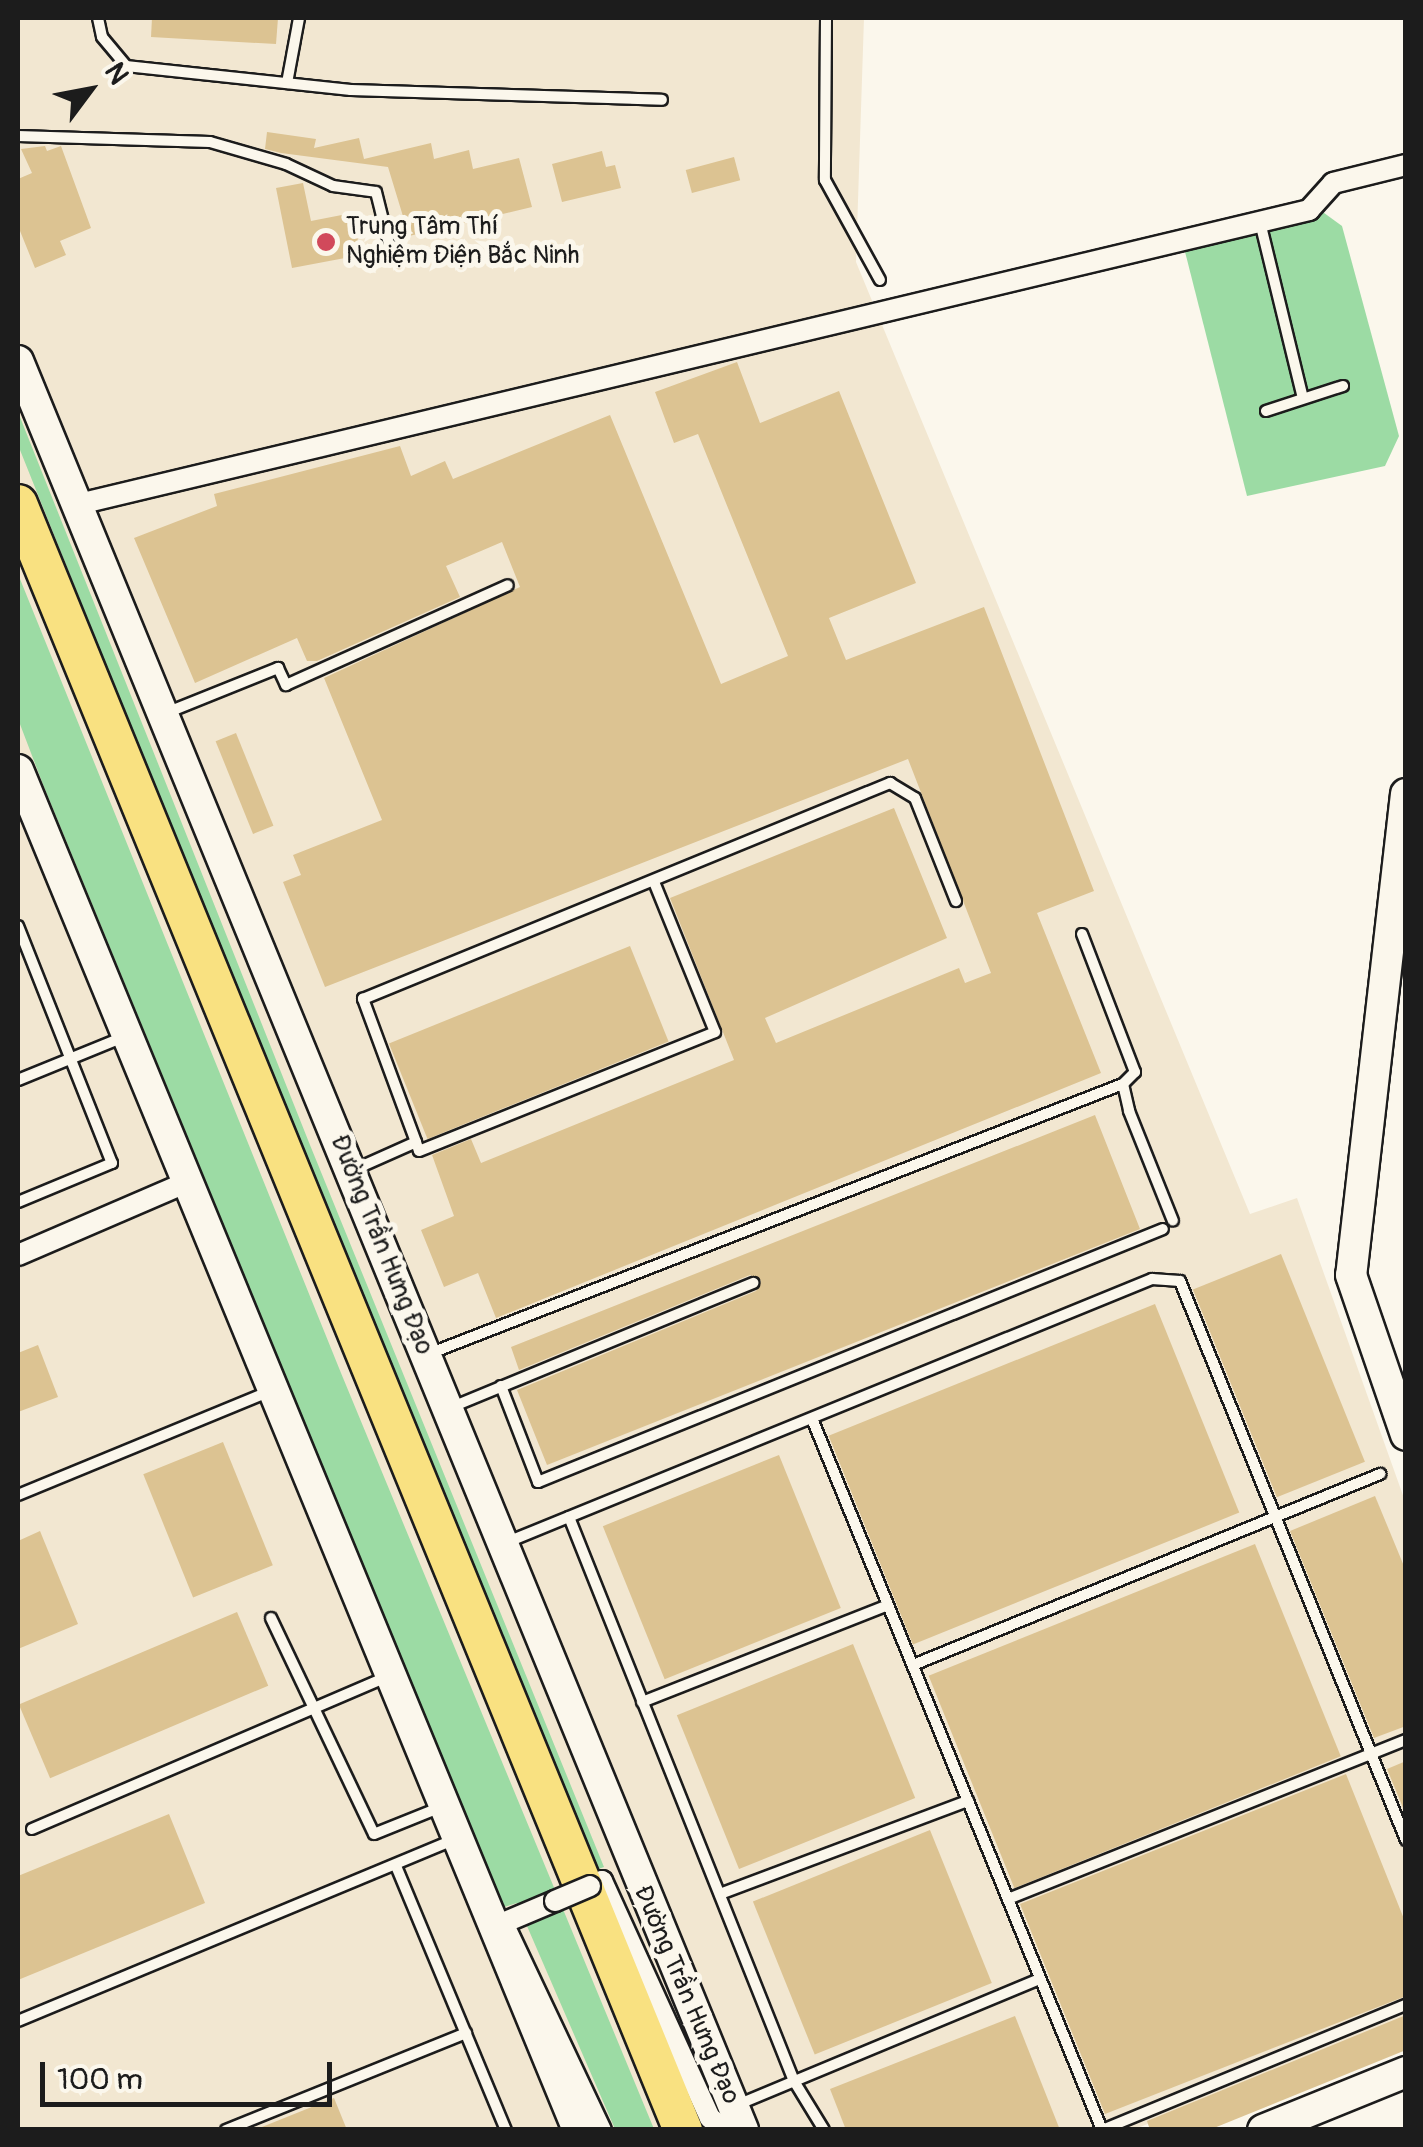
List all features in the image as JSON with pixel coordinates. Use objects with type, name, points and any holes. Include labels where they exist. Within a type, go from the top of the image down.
[{"type":"highway","name":"Đường Trần Hưng Đạo","points":[[18,504],[683,2130]]},
{"type":"main road","name":"Đường Trần Hưng Đạo","points":[[18,364],[165,714],[734,2122]]},
{"type":"main road","points":[[18,770],[578,2130]]},
{"type":"main road","points":[[1406,794],[1351,1275],[1406,1434]]},
{"type":"main road","points":[[1263,2130],[1406,2072]]},
{"type":"street","points":[[79,504],[1260,222],[1319,206],[1341,180],[1406,166]]},
{"type":"street","points":[[18,1255],[186,1183]]},
{"type":"street","points":[[601,2130],[504,1922],[602,1881],[710,2118],[734,2122]]},
{"type":"lane","points":[[98,18],[102,37],[126,66],[287,83],[662,100]]},
{"type":"lane","points":[[287,83],[299,18]]},
{"type":"lane","points":[[826,18],[825,180],[880,280]]},
{"type":"lane","points":[[18,136],[210,142],[286,164],[333,186],[376,192],[391,252]]},
{"type":"lane","points":[[1260,222],[1303,398]]},
{"type":"lane","points":[[1266,411],[1343,386]]},
{"type":"lane","points":[[165,714],[278,668],[286,685],[508,585]]},
{"type":"lane","points":[[654,882],[715,1032],[419,1152],[363,999],[897,783],[915,798],[956,902]]},
{"type":"lane","points":[[18,926],[74,1058],[112,1163],[18,1202]]},
{"type":"lane","points":[[426,1355],[1123,1084],[1136,1072],[1082,934]]},
{"type":"lane","points":[[18,1080],[127,1036]]},
{"type":"lane","points":[[1123,1084],[1173,1221]]},
{"type":"lane","points":[[350,1172],[416,1142]]},
{"type":"lane","points":[[501,1386],[538,1482],[1163,1229]]},
{"type":"lane","points":[[502,1545],[813,1421],[1152,1279],[1180,1281],[1406,1840]]},
{"type":"lane","points":[[446,1409],[753,1283]]},
{"type":"lane","points":[[18,1494],[271,1390]]},
{"type":"lane","points":[[813,1421],[1102,2130],[1406,2004]]},
{"type":"lane","points":[[913,1665],[1380,1474]]},
{"type":"lane","points":[[569,1517],[794,2081],[824,2130]]},
{"type":"lane","points":[[642,1702],[888,1605]]},
{"type":"lane","points":[[271,1618],[312,1709],[336,1742],[374,1834],[442,1806]]},
{"type":"lane","points":[[32,1829],[388,1676]]},
{"type":"lane","points":[[1008,1898],[1406,1740]]},
{"type":"lane","points":[[720,1894],[968,1801]]},
{"type":"lane","points":[[18,2021],[455,1839]]},
{"type":"lane","points":[[396,1866],[506,2130]]},
{"type":"lane","points":[[734,2122],[794,2081],[1040,1978]]},
{"type":"lane","points":[[226,2130],[466,2034]]},
{"type":"shaded area","points":[[18,18],[864,18],[856,262],[1250,1214],[1297,1198],[1405,1501],[1405,2022],[1135,2129],[18,2129]]},
{"type":"green space","points":[[1309,202],[1342,226],[1399,436],[1385,466],[1247,496],[1180,232]]},
{"type":"green space","points":[[18,412],[604,1867],[590,1872],[18,445]]},
{"type":"green space","points":[[18,574],[341,1373],[654,2129],[615,2129],[517,1903],[504,1907],[44,787],[18,719]]},
{"type":"building","points":[[152,18],[278,18],[276,44],[151,37]]},
{"type":"building","points":[[267,132],[316,139],[314,148],[359,138],[364,159],[431,143],[434,159],[469,150],[473,169],[519,158],[532,207],[409,236],[388,167],[265,149]]},
{"type":"building","points":[[45,146],[47,151],[61,146],[91,228],[60,241],[66,255],[35,268],[18,226],[18,179],[32,173],[21,149]]},
{"type":"building","points":[[602,151],[606,167],[615,165],[621,188],[562,202],[552,164]]},
{"type":"building","points":[[734,157],[740,180],[692,193],[686,170]]},
{"type":"building","points":[[303,183],[311,221],[352,213],[361,255],[292,268],[276,188]]},
{"type":"building","points":[[737,362],[760,423],[839,391],[916,583],[829,618],[846,660],[984,607],[1094,891],[1037,913],[1101,1073],[496,1318],[478,1273],[444,1287],[421,1230],[454,1216],[432,1155],[471,1139],[481,1163],[734,1060],[670,898],[894,808],[947,938],[765,1018],[776,1043],[959,968],[965,983],[991,973],[908,759],[325,987],[283,882],[301,875],[293,855],[382,820],[324,678],[520,587],[502,542],[446,566],[460,597],[317,661],[307,661],[297,638],[195,683],[134,538],[217,506],[214,494],[400,446],[411,476],[445,461],[453,479],[610,415],[721,684],[788,656],[698,434],[674,443],[655,392]]},
{"type":"building","points":[[236,733],[273,826],[253,834],[216,741]]},
{"type":"building","points":[[630,946],[669,1041],[428,1139],[389,1043]]},
{"type":"building","points":[[1095,1115],[1140,1229],[547,1465],[517,1390],[756,1291],[761,1281],[750,1275],[519,1370],[511,1347]]},
{"type":"building","points":[[1281,1254],[1365,1462],[1277,1497],[1193,1290]]},
{"type":"building","points":[[1155,1304],[1239,1513],[913,1644],[829,1436]]},
{"type":"building","points":[[38,1345],[58,1397],[18,1412],[18,1353]]},
{"type":"building","points":[[223,1442],[273,1565],[193,1598],[143,1474]]},
{"type":"building","points":[[779,1455],[841,1608],[665,1679],[603,1526]]},
{"type":"building","points":[[1375,1496],[1406,1571],[1406,1726],[1374,1738],[1290,1531]]},
{"type":"building","points":[[40,1531],[78,1624],[18,1649],[18,1541]]},
{"type":"building","points":[[1255,1544],[1341,1756],[1014,1888],[929,1676]]},
{"type":"building","points":[[237,1612],[268,1686],[50,1778],[19,1705]]},
{"type":"building","points":[[853,1644],[915,1798],[739,1869],[677,1715]]},
{"type":"building","points":[[1406,1761],[1406,1815],[1387,1769]]},
{"type":"building","points":[[1346,1774],[1406,1924],[1406,1996],[1105,2114],[1020,1904]]},
{"type":"building","points":[[169,1814],[205,1903],[18,1980],[18,1876]]},
{"type":"building","points":[[930,1830],[992,1983],[815,2055],[753,1902]]},
{"type":"building","points":[[1406,2015],[1406,2050],[1209,2130],[1150,2130],[1147,2121]]},
{"type":"building","points":[[1015,2016],[1060,2130],[846,2130],[830,2089]]},
{"type":"building","points":[[334,2098],[347,2130],[257,2130],[257,2129]]},
{"type":"place","name":"Trung Tâm Thí Nghiệm Điện Bắc Ninh","points":[[326,242]]}]
